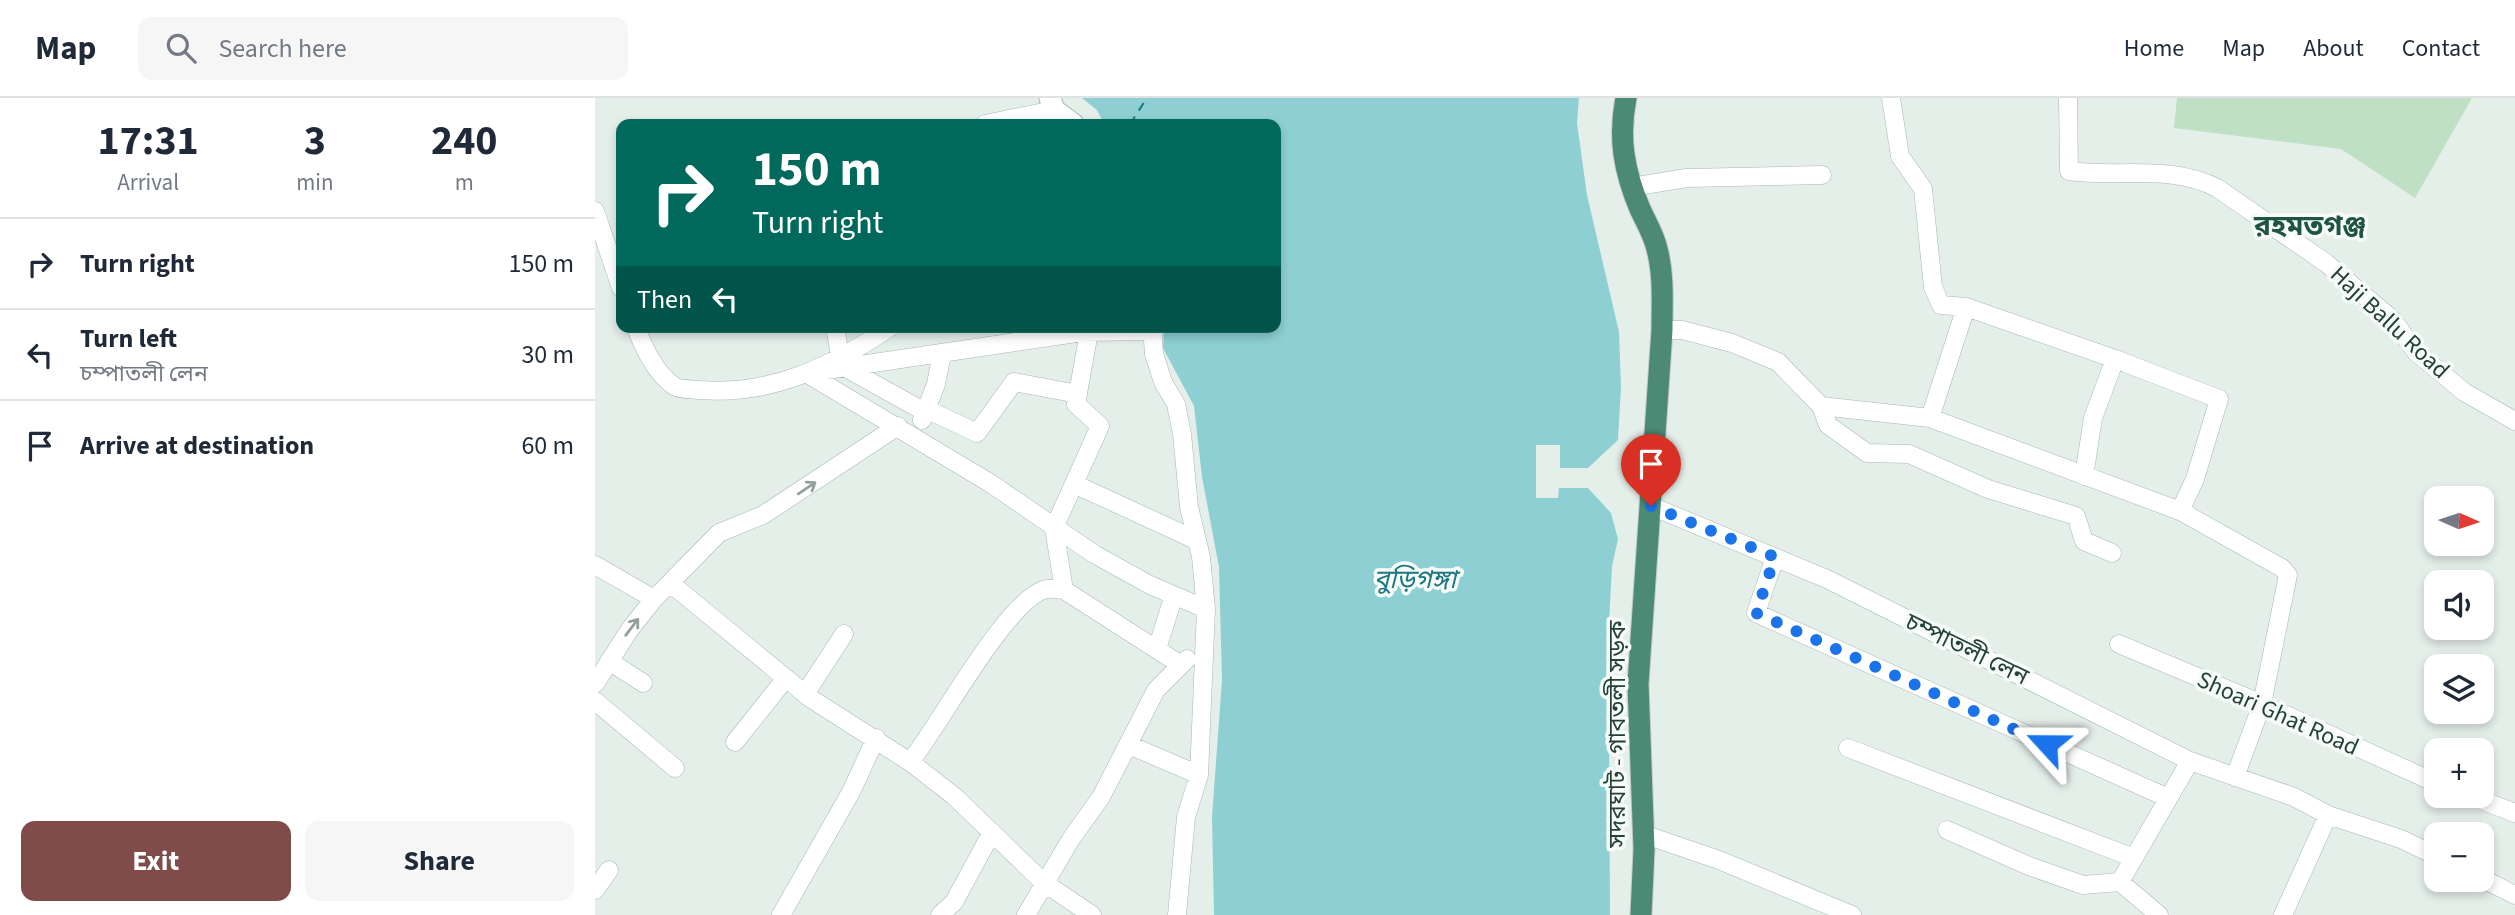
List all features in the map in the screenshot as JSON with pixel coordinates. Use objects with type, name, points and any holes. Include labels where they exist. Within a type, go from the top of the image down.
[{"type":"highway","name":"সদরঘাট - গাবতলী সড়ক","points":[[1626,98],[1621,142],[1631,187],[1657,247],[1662,279],[1662,330],[1638,684],[1643,834],[1641,915]]},
{"type":"street","points":[[1891,98],[1900,156],[1923,189],[1935,295],[1941,305],[1966,307],[2219,399],[2195,479],[2181,510]]},
{"type":"street","name":"Haji Ballu Road","points":[[2068,98],[2069,171],[2157,172],[2201,180],[2217,188],[2326,263],[2393,320],[2416,352],[2464,392],[2515,421]]},
{"type":"street","points":[[1002,119],[1052,104],[1068,119]]},
{"type":"street","points":[[1631,187],[1687,178],[1822,175]]},
{"type":"street","points":[[595,211],[616,273]]},
{"type":"street","points":[[1930,418],[1966,307]]},
{"type":"street","points":[[1662,330],[1682,330],[1719,340],[1778,362],[1821,405],[1828,425],[1867,453],[1909,454],[1988,489],[2076,516],[2084,541],[2112,553]]},
{"type":"street","points":[[638,333],[659,371],[675,387],[730,392],[772,386],[842,361],[942,353],[1082,333]]},
{"type":"street","points":[[836,333],[842,361],[925,410],[977,433],[1014,382],[1077,394]]},
{"type":"street","points":[[842,361],[882,333]]},
{"type":"street","points":[[1064,590],[1053,528],[1100,426],[1076,404],[1089,333]]},
{"type":"street","points":[[1153,333],[1154,354],[1163,382],[1176,404],[1182,435],[1189,507],[1201,557],[1206,609],[1199,775],[1186,817],[1177,915]]},
{"type":"street","points":[[915,436],[936,384],[942,353]]},
{"type":"street","points":[[2084,476],[2094,418],[2115,359]]},
{"type":"street","points":[[806,373],[915,436],[1053,528],[1128,573],[1206,609]]},
{"type":"street","points":[[1821,405],[1930,418],[2181,510],[2282,568],[2288,575],[2262,704],[2235,777]]},
{"type":"street","points":[[595,684],[654,599],[719,533],[763,515],[898,426]]},
{"type":"street","points":[[1074,484],[1196,540]]},
{"type":"street","name":"চম্পাতলী লেন","points":[[1651,506],[1827,579],[2190,761],[2294,797],[2328,815],[2401,839],[2424,850]]},
{"type":"street","points":[[1775,557],[1756,613],[2168,798]]},
{"type":"street","points":[[595,565],[654,599]]},
{"type":"street","points":[[670,583],[805,694],[876,738],[954,796],[1043,882],[1092,915]]},
{"type":"street","points":[[910,762],[933,733],[1011,614],[1044,589],[1064,590],[1181,665]]},
{"type":"street","points":[[1157,649],[1174,595]]},
{"type":"street","points":[[805,694],[845,634]]},
{"type":"street","points":[[1026,915],[1043,882],[1101,797],[1156,690],[1204,641]]},
{"type":"street","name":"Shoari Ghat Road","points":[[2119,644],[2262,704],[2424,778]]},
{"type":"street","points":[[609,661],[643,683]]},
{"type":"street","points":[[735,742],[786,678]]},
{"type":"street","points":[[595,701],[675,768]]},
{"type":"street","points":[[781,915],[851,792],[876,738]]},
{"type":"street","points":[[1129,745],[1199,775]]},
{"type":"street","points":[[1848,748],[2134,858]]},
{"type":"street","points":[[2120,882],[2190,761]]},
{"type":"street","points":[[2494,805],[2515,813]]},
{"type":"street","points":[[2283,915],[2328,815]]},
{"type":"street","points":[[1947,830],[2029,866],[2083,885],[2120,882],[2159,915]]},
{"type":"street","points":[[940,915],[954,902],[992,832]]},
{"type":"street","points":[[1643,834],[1719,860],[1852,915]]},
{"type":"street","points":[[595,890],[609,870]]},
{"type":"street","points":[[2494,884],[2515,895]]},
{"type":"green space","points":[[2177,98],[2472,98],[2415,198],[2341,149],[2174,128]]},
{"type":"water","name":"বুড়িগঙ্গা","points":[[1082,98],[1579,98],[1577,123],[1587,195],[1619,332],[1621,387],[1618,440],[1588,468],[1588,488],[1611,513],[1618,539],[1612,566],[1606,680],[1609,727],[1610,915],[1214,915],[1212,817],[1222,680],[1219,567],[1202,477],[1194,406],[1163,348],[1164,333],[1281,333],[1281,119],[1102,119],[1097,110]]},
{"type":"pier","points":[[1536,445],[1560,445],[1560,468],[1588,468],[1588,488],[1559,488],[1558,498],[1536,498]]},
{"type":"ferry route","points":[[1133,119],[1147,98]]},
{"type":"district","name":"রহমতগঞ্জ","points":[[2310,225]]},
{"type":"route","points":[[1651,506],[1775,557],[1756,613],[2047,744]]}]
